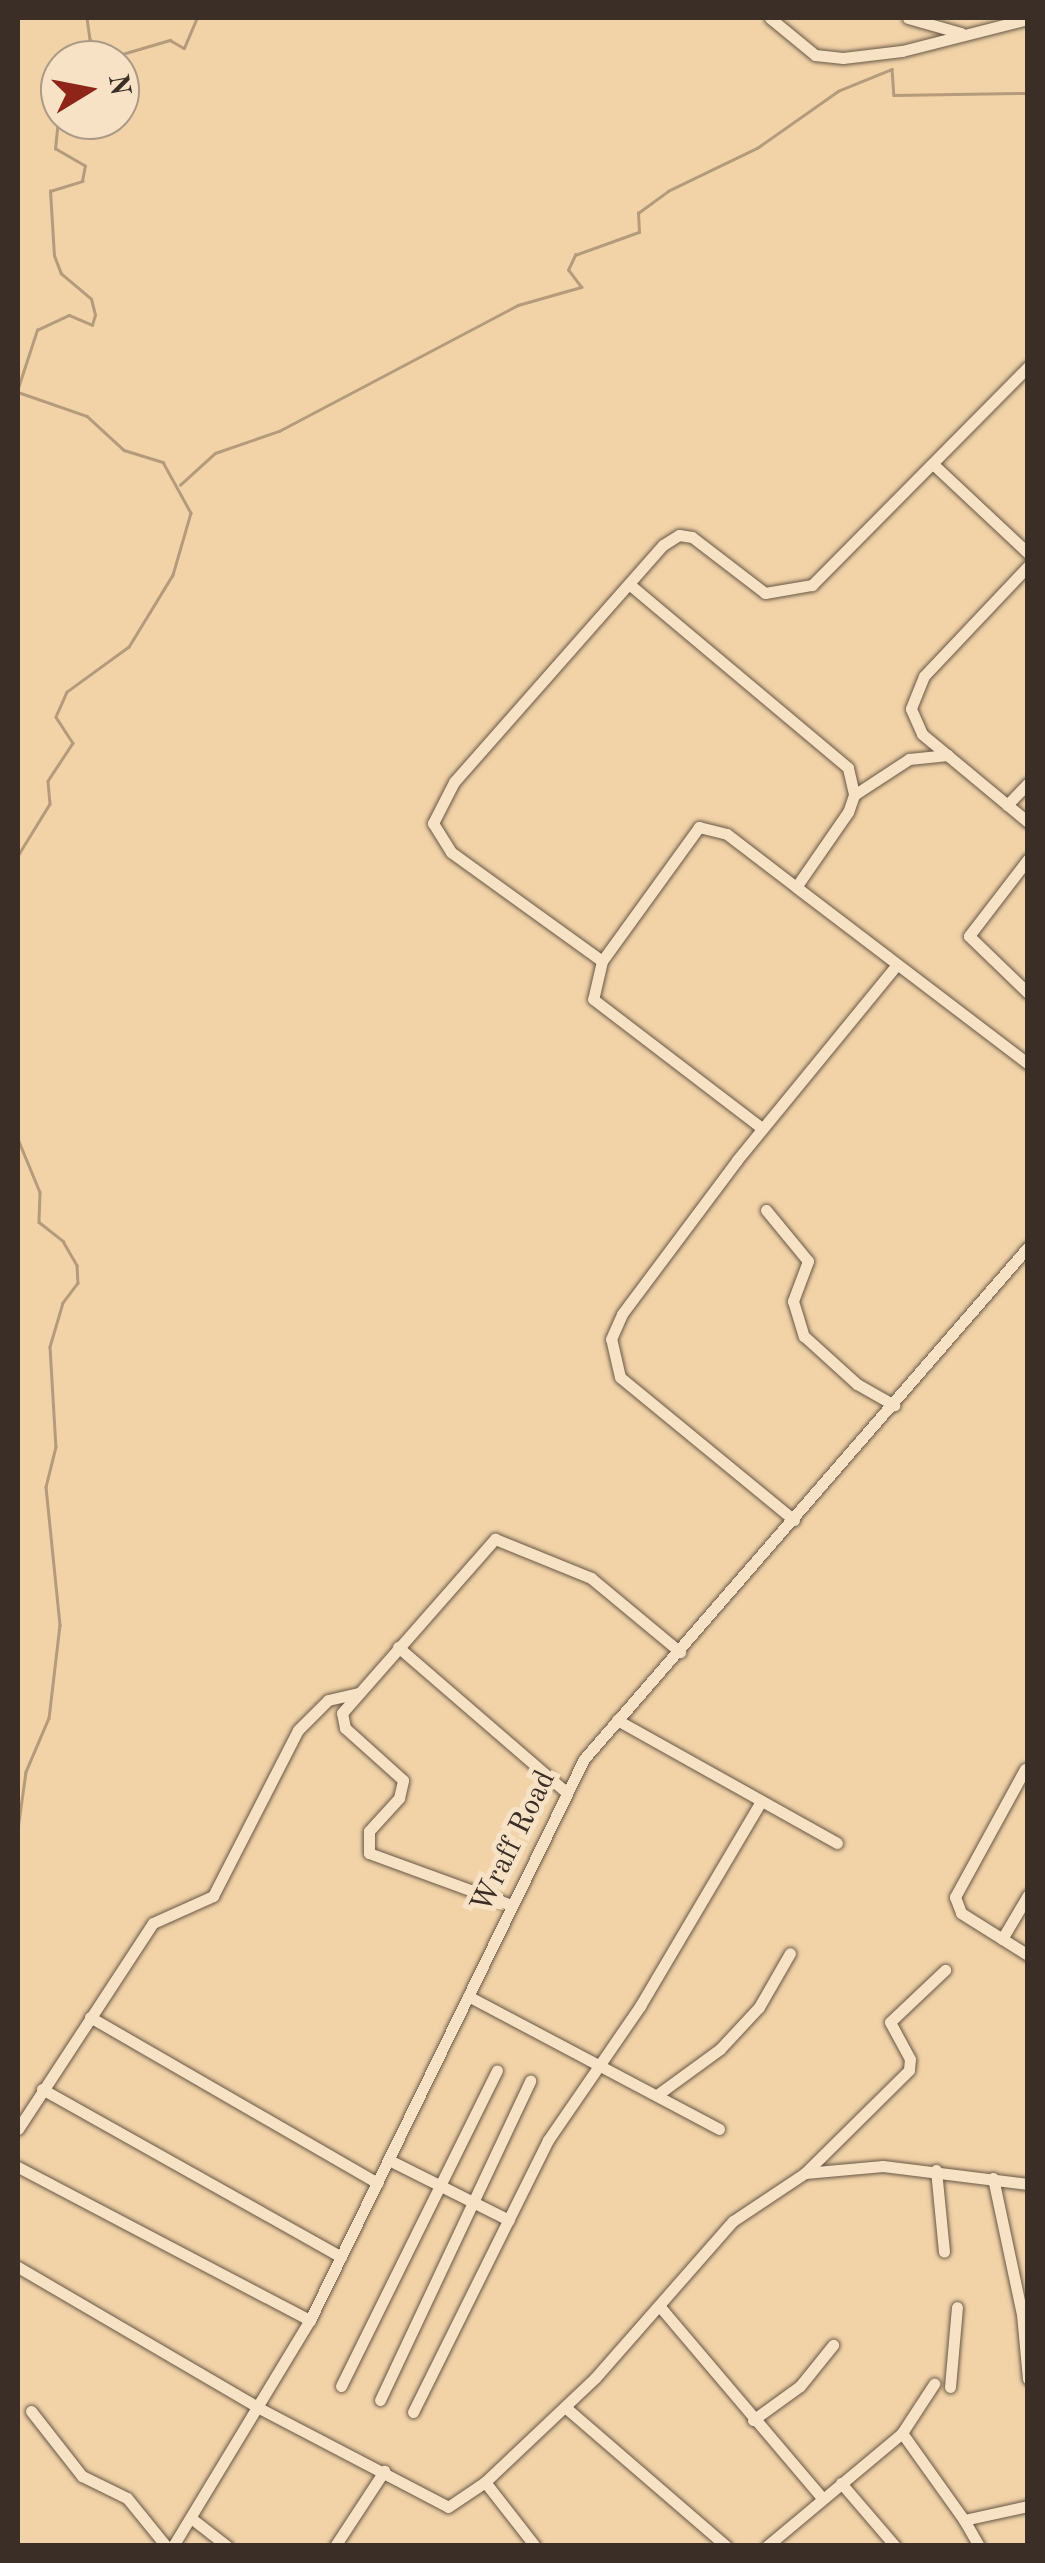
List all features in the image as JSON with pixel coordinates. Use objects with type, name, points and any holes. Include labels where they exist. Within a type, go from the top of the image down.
[{"type":"street","points":[[770,18],[815,55],[830,58],[902,51],[1028,18]]},
{"type":"street","points":[[908,18],[969,35]]},
{"type":"street","points":[[602,960],[451,852],[434,834],[433,823],[454,782],[662,545],[686,535],[766,592],[812,585],[1028,367]]},
{"type":"street","points":[[934,466],[1028,553]]},
{"type":"street","points":[[1028,566],[912,697],[913,720],[1028,822]]},
{"type":"street","points":[[629,584],[851,776],[871,783]]},
{"type":"street","points":[[796,886],[854,795],[909,759],[948,755]]},
{"type":"street","points":[[851,776],[854,795]]},
{"type":"street","points":[[1008,805],[1028,783]]},
{"type":"street","points":[[762,1128],[593,999],[602,960],[699,828],[727,834],[1028,1064]]},
{"type":"street","points":[[1028,858],[969,936],[1028,993]]},
{"type":"street","points":[[794,1520],[620,1376],[610,1351],[622,1314],[762,1128],[896,966]]},
{"type":"street","points":[[766,1210],[808,1261],[793,1301],[804,1336],[857,1384],[894,1404]]},
{"type":"street","name":"Wraff Road","points":[[169,2546],[191,2518],[310,2320],[566,1792],[617,1720],[1028,1248]]},
{"type":"street","points":[[511,1904],[369,1853],[369,1831],[399,1798],[403,1780],[342,1721],[358,1693],[494,1539],[591,1578],[680,1652]]},
{"type":"street","points":[[398,1647],[566,1792]]},
{"type":"street","points":[[18,2129],[153,1923],[213,1896],[304,1723],[328,1700],[358,1693]]},
{"type":"street","points":[[617,1720],[838,1843]]},
{"type":"street","points":[[1025,1769],[955,1898],[961,1913],[1028,1956]]},
{"type":"street","points":[[414,2412],[555,2127],[598,2065],[761,1801]]},
{"type":"street","points":[[1002,1938],[1028,1896]]},
{"type":"street","points":[[657,2095],[720,2049],[759,2006],[790,1953]]},
{"type":"street","points":[[18,2267],[259,2408],[448,2507],[485,2482],[564,2407],[661,2308],[734,2221],[805,2173],[908,2070],[910,2060],[890,2022],[944,1970]]},
{"type":"street","points":[[468,1996],[719,2129]]},
{"type":"street","points":[[90,2017],[378,2183]]},
{"type":"street","points":[[340,2386],[498,2070]]},
{"type":"street","points":[[380,2400],[530,2081]]},
{"type":"street","points":[[42,2089],[341,2257]]},
{"type":"street","points":[[388,2160],[508,2220]]},
{"type":"street","points":[[805,2173],[882,2166],[1028,2184]]},
{"type":"street","points":[[18,2167],[310,2320]]},
{"type":"street","points":[[936,2170],[944,2252]]},
{"type":"street","points":[[993,2178],[1022,2314],[1028,2379]]},
{"type":"street","points":[[661,2308],[823,2499]]},
{"type":"street","points":[[950,2387],[958,2308]]},
{"type":"street","points":[[753,2420],[800,2386],[833,2344]]},
{"type":"street","points":[[767,2546],[902,2434],[934,2384]]},
{"type":"street","points":[[564,2407],[726,2546]]},
{"type":"street","points":[[30,2411],[82,2476],[127,2498],[169,2546]]},
{"type":"street","points":[[902,2434],[979,2546]]},
{"type":"street","points":[[336,2546],[384,2471]]},
{"type":"street","points":[[485,2482],[534,2546]]},
{"type":"street","points":[[840,2483],[896,2546]]},
{"type":"street","points":[[964,2520],[1028,2506]]},
{"type":"street","points":[[191,2518],[227,2546]]},
{"type":"waterway","points":[[87,18],[91,40]]},
{"type":"waterway","points":[[140,49],[170,40],[184,48],[197,18]]},
{"type":"waterway","points":[[180,485],[215,453],[279,431],[518,305],[581,287],[568,270],[575,255],[639,232],[638,213],[668,191],[757,148],[838,91],[892,69],[894,95],[1028,93]]},
{"type":"waterway","points":[[18,388],[37,330],[69,315],[92,325],[95,315],[91,299],[61,274],[54,256],[50,191],[82,181],[85,166],[55,149],[56,140]]},
{"type":"waterway","points":[[18,392],[87,416],[124,450],[163,462],[191,513],[173,575],[129,647],[67,692],[56,717],[73,743],[48,781],[50,804],[18,856]]},
{"type":"waterway","points":[[18,1139],[40,1192],[39,1222],[63,1241],[77,1265],[78,1283],[63,1303],[50,1347],[56,1447],[46,1487],[60,1625],[49,1718],[26,1772],[18,1830]]}]
